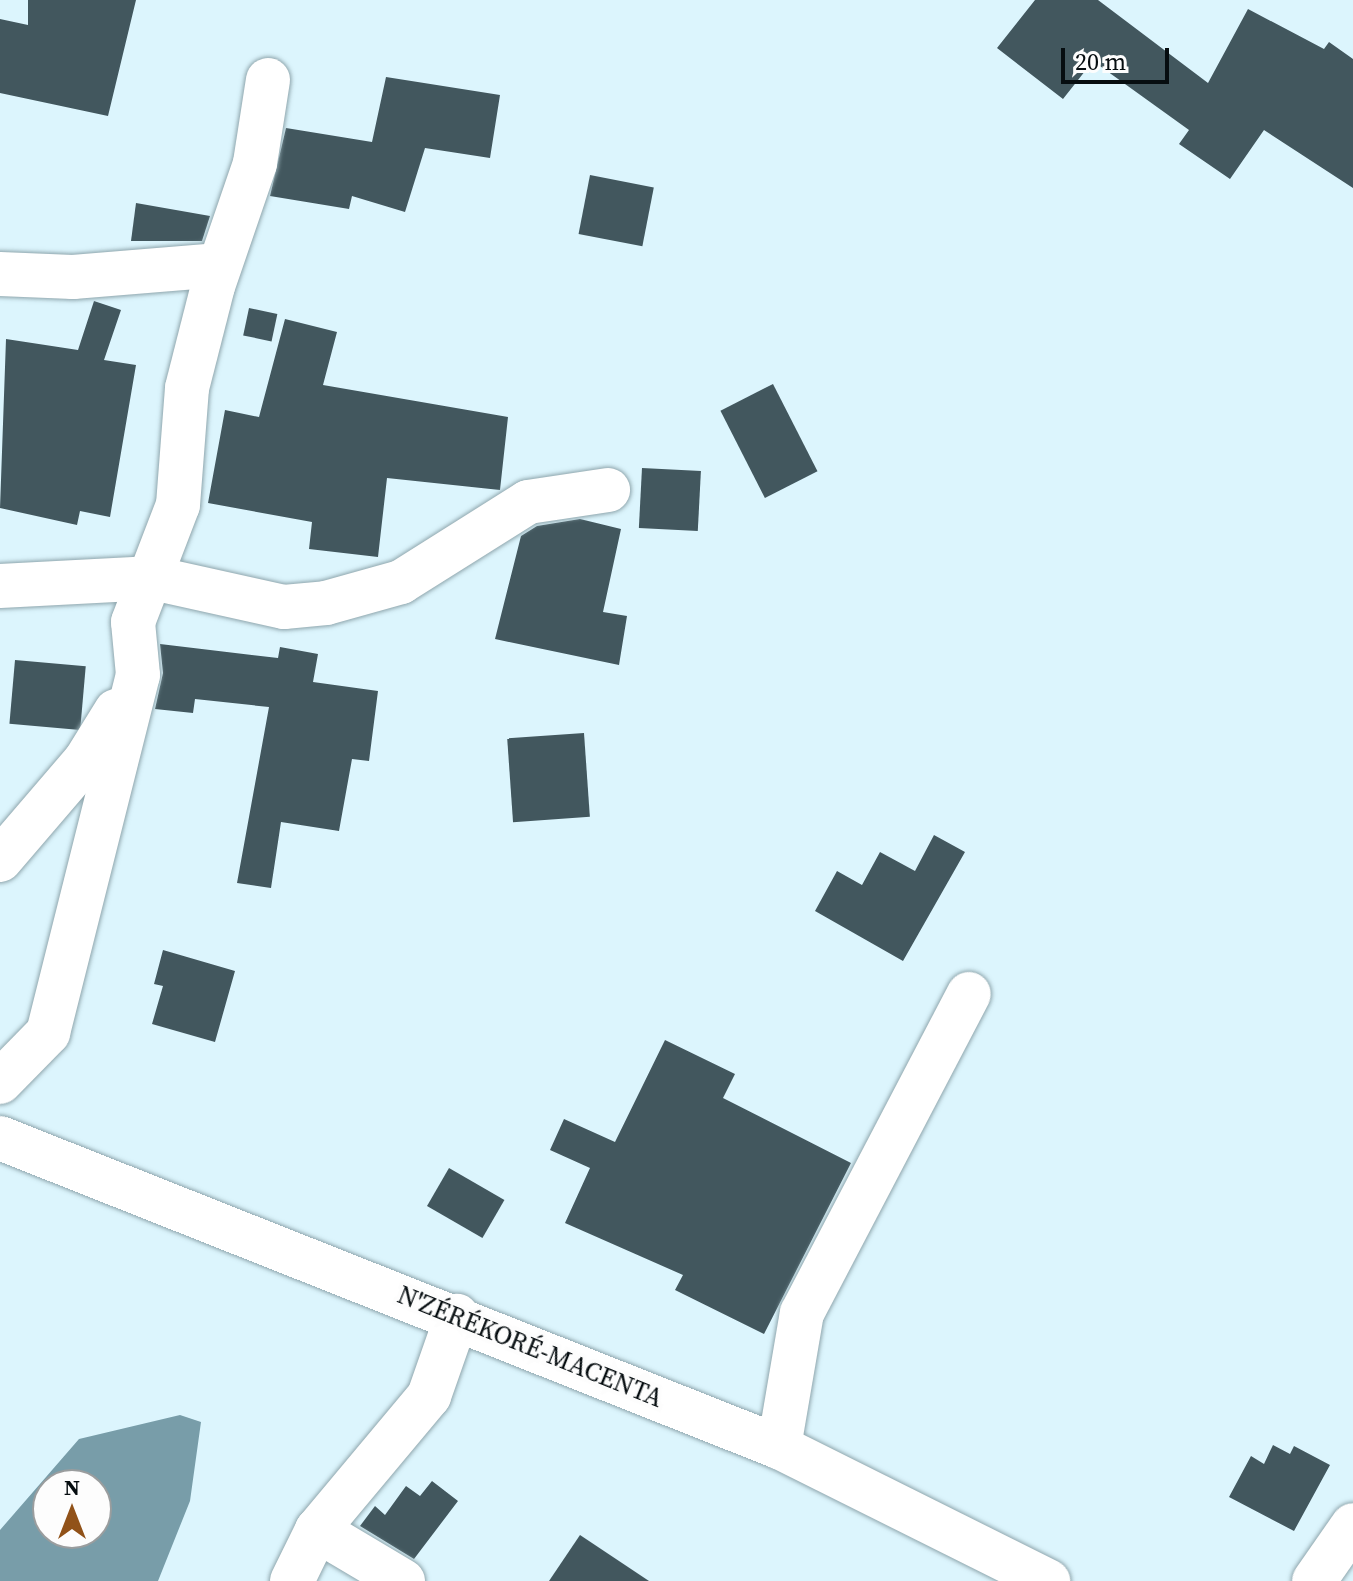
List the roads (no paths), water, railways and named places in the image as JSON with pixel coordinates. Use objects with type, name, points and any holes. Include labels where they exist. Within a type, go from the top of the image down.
[{"type":"main road","points":[[0,1082],[48,1033],[138,675],[133,622],[153,578],[178,505],[187,388],[220,265],[255,163],[268,80]]},
{"type":"main road","points":[[0,274],[73,277],[220,265]]},
{"type":"main road","points":[[0,586],[153,578],[284,607],[326,603],[401,582],[528,502],[608,490]]},
{"type":"main road","points":[[0,860],[85,761],[138,675]]},
{"type":"main road","points":[[779,1447],[802,1313],[969,994]]},
{"type":"main road","name":"N'ZÉRÉKORÉ-MACENTA","points":[[0,1138],[457,1316],[779,1447],[1048,1581]]},
{"type":"main road","points":[[292,1581],[317,1530],[429,1396],[457,1316]]},
{"type":"main road","points":[[1314,1581],[1353,1525]]},
{"type":"main road","points":[[317,1530],[403,1581]]},
{"type":"water","points":[[180,1415],[201,1422],[190,1501],[158,1581],[0,1581],[0,1530],[32,1493],[32,1549],[112,1549],[112,1469],[53,1469],[79,1439]]}]
